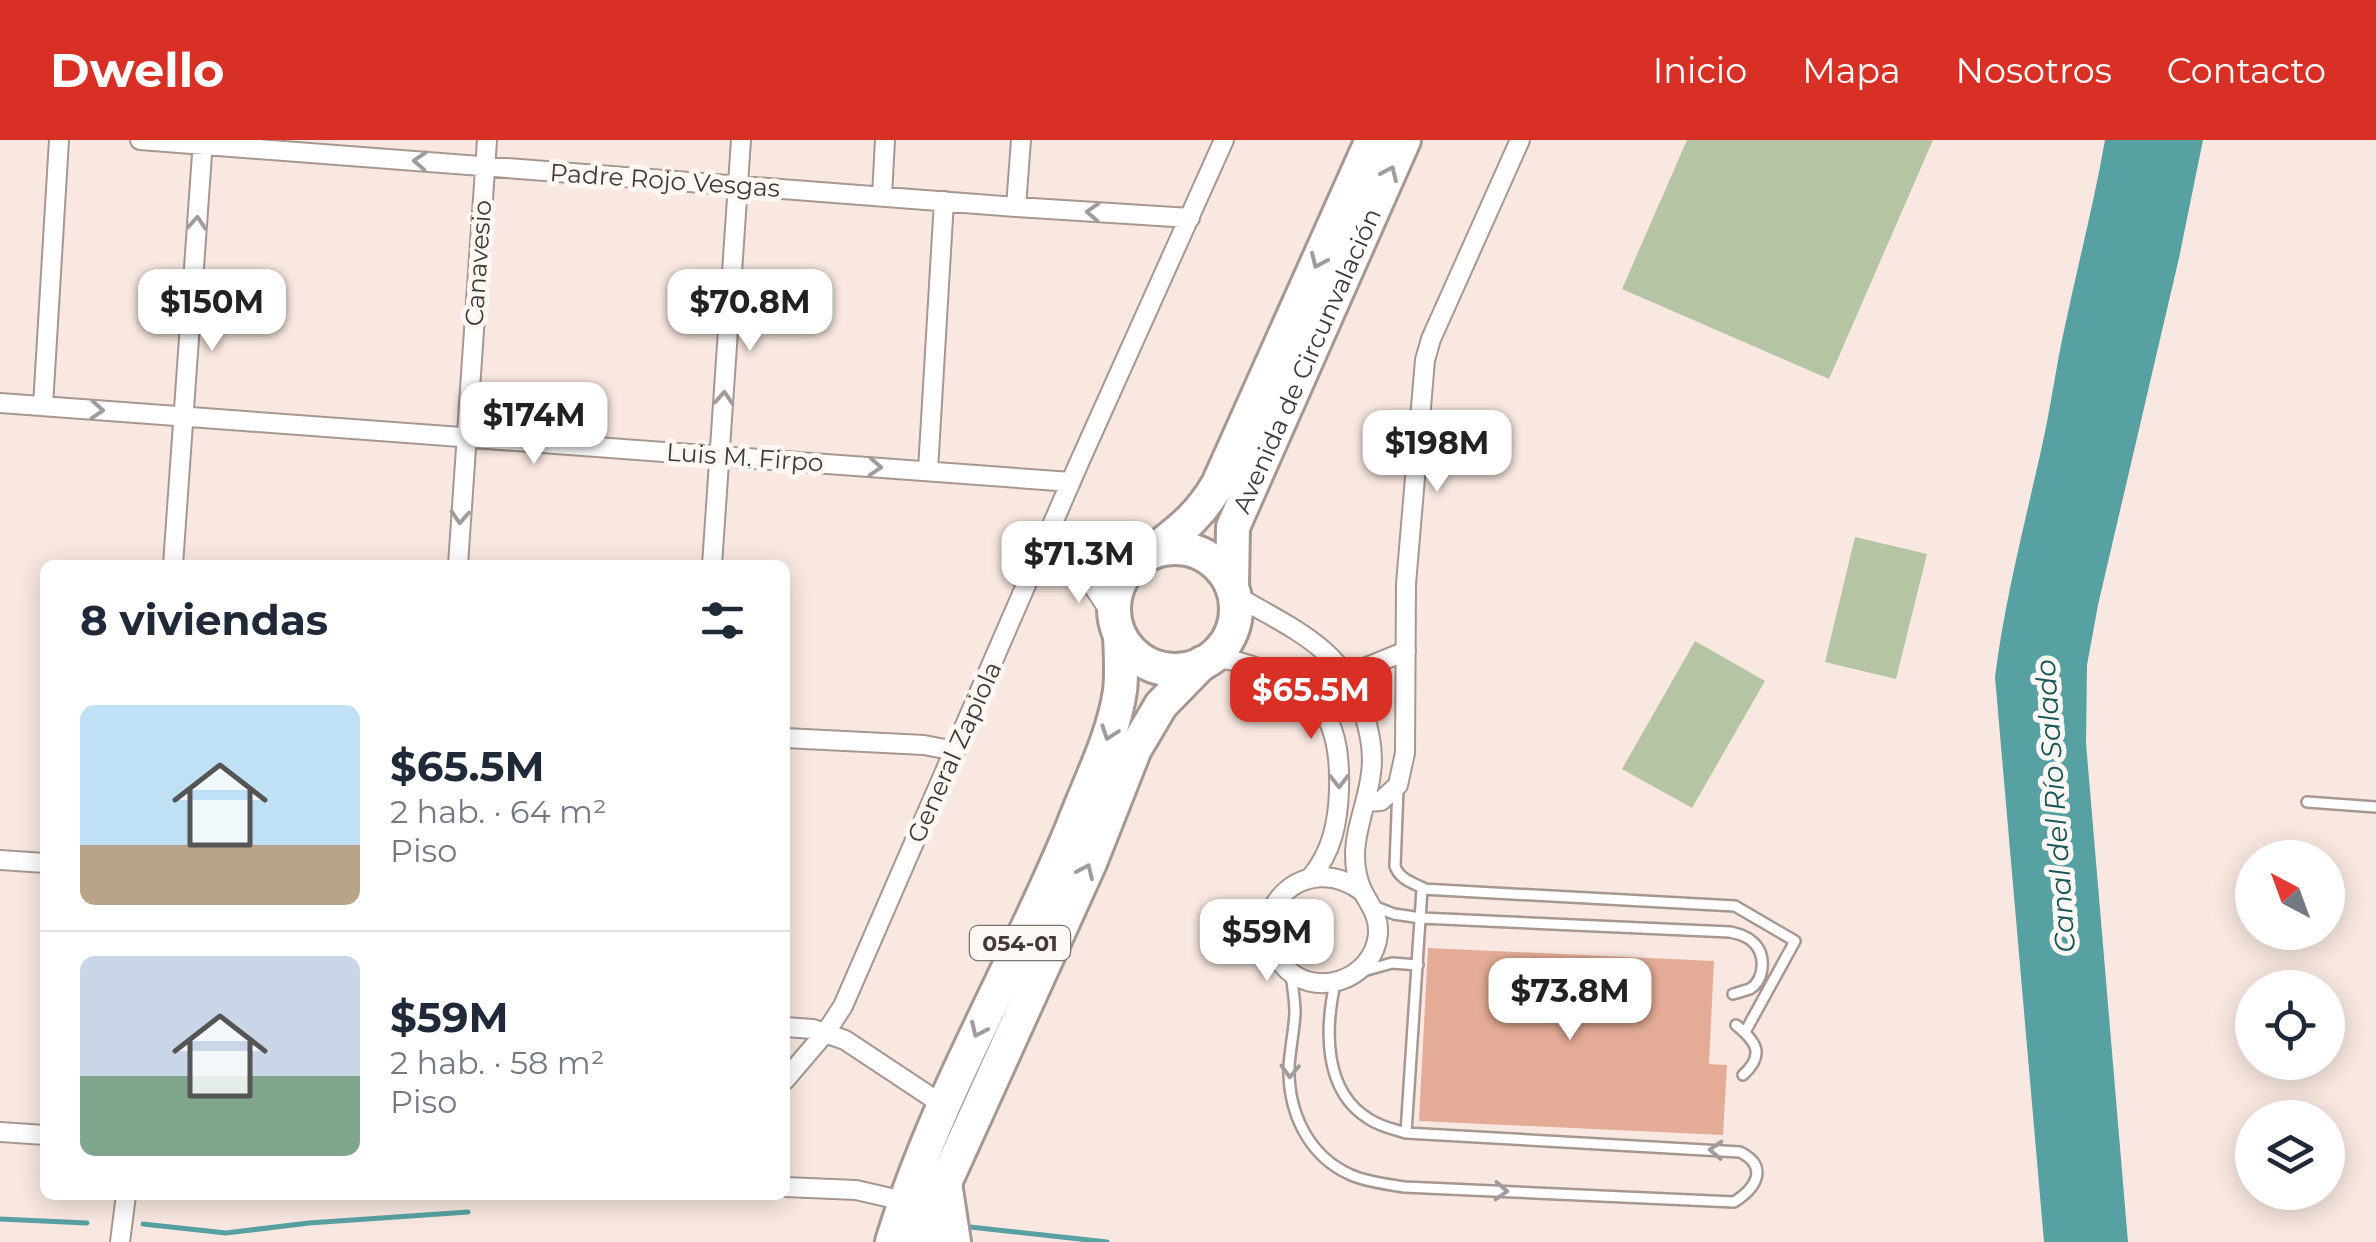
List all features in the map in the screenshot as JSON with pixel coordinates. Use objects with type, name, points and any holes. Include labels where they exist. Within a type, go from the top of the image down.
[{"type":"highway","name":"Avenida de Circunvalación","points":[[892,1242],[904,1201],[943,1105],[1038,906],[1109,734],[1120,686],[1115,598],[1121,579],[1195,518],[1218,484],[1372,140]]},
{"type":"highway","name":"Avenida de Circunvalación","points":[[922,1242],[1090,863],[1135,749],[1160,705],[1223,648],[1233,630],[1234,527],[1404,140]]},
{"type":"highway","points":[[1142,558],[1170,548],[1191,550],[1209,558],[1224,572],[1233,591]]},
{"type":"highway","points":[[1117,628],[1132,653],[1149,665],[1168,670],[1189,669],[1206,661]]},
{"type":"highway","points":[[945,1183],[954,1242]]},
{"type":"street","points":[[43,406],[58,140]]},
{"type":"street","name":"Padre Rojo Vesgas","points":[[140,140],[1190,218]]},
{"type":"street","name":"Canavesio","points":[[458,560],[486,140]]},
{"type":"street","points":[[712,560],[741,140]]},
{"type":"street","points":[[882,196],[885,140]]},
{"type":"street","points":[[1016,207],[1020,140]]},
{"type":"street","name":"General Zapiola","points":[[790,1074],[843,1006],[1224,140]]},
{"type":"street","points":[[1367,802],[1381,802],[1398,785],[1406,753],[1406,584],[1424,360],[1520,140]]},
{"type":"street","points":[[173,560],[203,142]]},
{"type":"street","points":[[928,470],[944,201]]},
{"type":"street","name":"Luis M. Firpo","points":[[0,404],[1071,482]]},
{"type":"street","points":[[1041,552],[1085,574],[1117,628]]},
{"type":"street","points":[[1072,566],[1104,573],[1120,571],[1142,558]]},
{"type":"street","points":[[1233,591],[1280,619],[1334,659],[1358,692],[1371,740],[1372,770],[1355,859],[1378,921],[1373,953],[1364,966],[1343,980],[1320,984],[1291,974],[1280,962],[1269,932],[1277,900],[1288,888],[1311,877],[1334,876],[1350,882],[1368,898]]},
{"type":"street","points":[[1347,675],[1406,651]]},
{"type":"street","points":[[1206,661],[1225,658],[1297,685],[1314,698],[1333,728],[1340,770],[1339,808],[1326,856],[1311,877]]},
{"type":"street","points":[[790,738],[924,745],[955,751]]},
{"type":"street","points":[[0,860],[40,863]]},
{"type":"street","points":[[790,1028],[826,1032],[845,1040],[943,1105]]},
{"type":"street","points":[[0,1132],[40,1136]]},
{"type":"street","points":[[790,1187],[856,1190],[904,1201]]},
{"type":"street","points":[[120,1242],[125,1200]]},
{"type":"lane","points":[[1398,785],[1394,866],[1397,873],[1425,889],[1735,906],[1794,940],[1741,1029],[1756,1045],[1757,1056],[1743,1075]]},
{"type":"lane","points":[[2306,802],[2376,807]]},
{"type":"lane","points":[[1406,1133],[1425,889]]},
{"type":"lane","points":[[1368,898],[1394,914],[1421,918],[1730,932],[1757,945],[1762,956],[1758,979],[1749,989],[1733,994]]},
{"type":"lane","points":[[1291,974],[1295,1014],[1289,1066],[1296,1115],[1307,1138],[1324,1159],[1351,1175],[1404,1187],[1734,1202],[1748,1193],[1755,1182],[1755,1165],[1750,1156],[1740,1152],[1406,1133],[1365,1117],[1337,1081],[1328,1036],[1330,1009],[1343,980],[1375,966],[1418,966]]},
{"type":"green space","points":[[1687,140],[1933,140],[1829,379],[1622,289]]},
{"type":"green space","points":[[1855,537],[1927,554],[1896,679],[1825,662]]},
{"type":"green space","points":[[1695,641],[1765,681],[1692,808],[1622,769]]},
{"type":"water","name":"Canal del Río Salado","points":[[2105,140],[2203,140],[2087,665],[2086,743],[2128,1242],[2044,1242],[1995,677]]},
{"type":"building","points":[[1428,948],[1714,961],[1709,1064],[1727,1065],[1723,1135],[1419,1121]]},
{"type":"waterway","points":[[143,1224],[226,1233],[468,1212]]},
{"type":"waterway","points":[[0,1219],[87,1223]]},
{"type":"waterway","points":[[970,1227],[1107,1242]]}]
